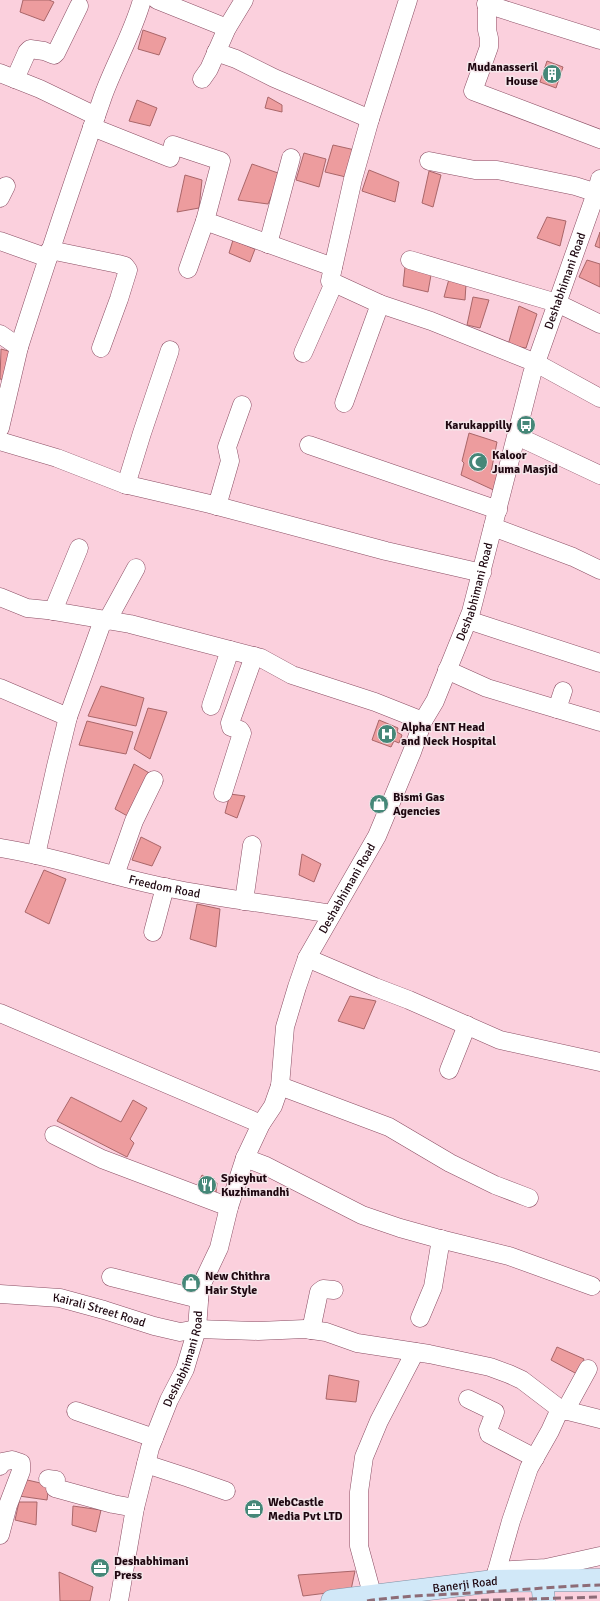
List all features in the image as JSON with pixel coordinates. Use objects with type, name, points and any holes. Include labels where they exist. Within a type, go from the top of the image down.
[{"type":"main road","name":"Banerji Road","points":[[332,1601],[373,1598],[496,1576],[543,1591],[600,1580]]},
{"type":"street","points":[[0,428],[19,347],[49,254],[94,121],[109,81],[136,21],[142,0]]},
{"type":"street","points":[[157,0],[227,28]]},
{"type":"street","points":[[202,80],[209,69],[227,28],[244,0]]},
{"type":"street","points":[[303,353],[334,275],[353,179],[370,119],[408,0]]},
{"type":"street","points":[[600,40],[487,2],[487,30],[489,47],[473,91],[600,139]]},
{"type":"street","points":[[79,6],[56,54],[54,55],[30,48],[8,76],[40,89],[94,121],[170,158],[173,145],[221,161],[206,221],[188,269]]},
{"type":"street","points":[[216,52],[236,59],[274,78],[370,119]]},
{"type":"street","points":[[268,244],[291,158]]},
{"type":"street","points":[[430,161],[475,170],[497,170],[575,186],[599,189]]},
{"type":"street","name":"Deshabhimani Road","points":[[119,1601],[136,1508],[146,1464],[154,1438],[169,1400],[185,1369],[197,1329],[200,1288],[219,1248],[229,1207],[245,1158],[261,1124],[273,1106],[280,1086],[285,1027],[307,958],[377,836],[412,752],[423,721],[434,701],[468,620],[482,572],[536,363],[599,189]]},
{"type":"street","points":[[206,221],[268,244],[334,275],[380,304],[431,321],[536,363],[600,398]]},
{"type":"street","points":[[0,241],[49,254],[125,266],[128,270],[101,348]]},
{"type":"street","points":[[410,260],[557,303],[600,324]]},
{"type":"street","points":[[344,403],[380,304]]},
{"type":"street","points":[[0,334],[19,347]]},
{"type":"street","points":[[126,484],[170,350]]},
{"type":"street","points":[[217,506],[230,461],[227,447],[242,405]]},
{"type":"street","points":[[517,436],[600,475]]},
{"type":"street","points":[[0,441],[57,458],[126,484],[217,506],[355,543],[482,572]]},
{"type":"street","points":[[309,445],[496,519],[600,570]]},
{"type":"street","points":[[53,611],[79,548]]},
{"type":"street","points":[[36,855],[68,717],[105,620],[136,568]]},
{"type":"street","points":[[0,597],[26,608],[130,624],[261,658],[292,675],[375,702],[423,721]]},
{"type":"street","points":[[468,620],[600,663]]},
{"type":"street","points":[[211,706],[230,650]]},
{"type":"street","points":[[224,793],[242,733],[240,730],[231,727],[230,723],[254,656]]},
{"type":"street","points":[[447,670],[487,688],[600,722]]},
{"type":"street","points":[[0,688],[68,717]]},
{"type":"street","points":[[557,709],[563,691]]},
{"type":"street","points":[[115,875],[134,822],[154,780]]},
{"type":"street","points":[[244,900],[252,845]]},
{"type":"street","name":"Freedom Road","points":[[0,848],[65,861],[165,887],[332,914]]},
{"type":"street","points":[[153,932],[165,887]]},
{"type":"street","points":[[307,958],[500,1040],[600,1062]]},
{"type":"street","points":[[0,1013],[261,1124]]},
{"type":"street","points":[[449,1070],[467,1025]]},
{"type":"street","points":[[280,1086],[389,1127],[450,1163],[495,1185],[530,1198]]},
{"type":"street","points":[[54,1135],[102,1159],[229,1207]]},
{"type":"street","points":[[245,1158],[266,1166],[362,1215],[400,1228],[509,1256],[592,1286]]},
{"type":"street","points":[[420,1318],[433,1287],[441,1239]]},
{"type":"street","points":[[111,1277],[199,1299]]},
{"type":"street","points":[[311,1330],[319,1292],[323,1289],[334,1290]]},
{"type":"street","name":"Kairali Street Road","points":[[0,1294],[60,1298],[154,1326],[180,1332],[197,1329],[258,1331],[305,1329],[326,1332],[357,1343],[415,1352],[490,1367],[522,1380],[562,1410]]},
{"type":"street","points":[[373,1598],[360,1546],[359,1492],[364,1457],[379,1421],[415,1352]]},
{"type":"street","points":[[588,1369],[562,1410],[529,1468],[496,1576],[546,1568],[600,1556]]},
{"type":"street","points":[[468,1399],[494,1412],[488,1430],[489,1434],[534,1458]]},
{"type":"street","points":[[562,1410],[600,1419]]},
{"type":"street","points":[[76,1411],[154,1438]]},
{"type":"street","points":[[0,1466],[2,1462],[12,1460],[21,1463],[21,1471],[8,1505],[0,1536]]},
{"type":"street","points":[[146,1464],[226,1491]]},
{"type":"street","points":[[48,1479],[56,1480],[55,1488],[113,1504],[136,1508]]},
{"type":"building","points":[[23,0],[49,0],[54,2],[44,21],[20,12]]},
{"type":"building","points":[[143,30],[166,38],[159,55],[138,49]]},
{"type":"building","name":"Mudanasseril House","points":[[547,61],[563,67],[556,88],[540,82]]},
{"type":"building","points":[[268,97],[282,105],[282,112],[265,108]]},
{"type":"building","points":[[137,100],[157,108],[150,126],[129,121]]},
{"type":"building","points":[[333,145],[355,150],[350,178],[325,172]]},
{"type":"building","points":[[304,153],[326,159],[319,187],[296,180]]},
{"type":"building","points":[[252,164],[281,174],[268,204],[238,200]]},
{"type":"building","points":[[369,170],[399,182],[395,202],[362,191]]},
{"type":"building","points":[[429,171],[441,175],[433,207],[422,203]]},
{"type":"building","points":[[185,175],[202,180],[199,208],[177,212]]},
{"type":"building","points":[[547,217],[566,221],[560,246],[537,238]]},
{"type":"building","points":[[600,232],[600,248],[595,246]]},
{"type":"building","points":[[233,240],[255,249],[250,262],[229,253]]},
{"type":"building","points":[[587,260],[600,264],[600,287],[579,277]]},
{"type":"building","points":[[405,267],[431,275],[428,292],[403,286]]},
{"type":"building","points":[[449,279],[466,284],[465,300],[444,297]]},
{"type":"building","points":[[473,297],[489,300],[480,328],[467,325]]},
{"type":"building","points":[[519,306],[537,314],[526,348],[508,345]]},
{"type":"building","points":[[1,349],[12,352],[6,380],[0,379]]},
{"type":"building","name":"Kaloor Juma Masjid","points":[[469,433],[497,442],[491,472],[502,476],[500,493],[461,475],[464,463],[462,461]]},
{"type":"building","points":[[101,686],[144,698],[136,726],[88,716]]},
{"type":"building","points":[[148,708],[167,712],[150,759],[134,749]]},
{"type":"building","points":[[379,720],[398,728],[397,732],[402,735],[399,743],[394,741],[391,747],[372,740]]},
{"type":"building","points":[[87,721],[133,732],[126,754],[79,745]]},
{"type":"building","points":[[134,764],[151,774],[131,818],[115,809]]},
{"type":"building","points":[[230,794],[245,796],[237,818],[225,813]]},
{"type":"building","points":[[141,837],[161,847],[152,866],[132,860]]},
{"type":"building","points":[[302,854],[321,864],[314,882],[299,875]]},
{"type":"building","points":[[44,870],[66,879],[49,924],[25,912]]},
{"type":"building","points":[[197,904],[220,909],[216,947],[190,939]]},
{"type":"building","points":[[350,996],[376,1001],[364,1029],[338,1021]]},
{"type":"building","points":[[71,1097],[121,1122],[133,1100],[147,1108],[130,1139],[134,1143],[127,1157],[57,1121]]},
{"type":"building","name":"Spicyhut Kuzhimandhi","points":[[202,1175],[217,1183],[216,1193],[197,1186]]},
{"type":"building","points":[[557,1347],[584,1359],[577,1374],[551,1360]]},
{"type":"building","points":[[329,1375],[359,1381],[356,1402],[326,1399]]},
{"type":"building","points":[[23,1479],[49,1485],[47,1500],[19,1496]]},
{"type":"building","points":[[19,1502],[37,1502],[36,1525],[15,1520]]},
{"type":"building","points":[[73,1506],[101,1510],[96,1532],[72,1525]]},
{"type":"building","points":[[355,1571],[351,1590],[303,1596],[298,1575]]},
{"type":"building","points":[[59,1572],[93,1587],[90,1601],[60,1601]]},
{"type":"railway","points":[[367,1601],[411,1596],[600,1585]]},
{"type":"railway","points":[[457,1601],[600,1597]]},
{"type":"place","name":"Mudanasseril House","points":[[552,74]]},
{"type":"place","name":"Karukappilly","points":[[526,425]]},
{"type":"place","name":"Kaloor Juma Masjid","points":[[478,462]]},
{"type":"place","name":"Alpha ENT Head and Neck Hospital","points":[[387,734]]},
{"type":"place","name":"Bismi Gas Agencies","points":[[379,804]]},
{"type":"place","name":"Spicyhut Kuzhimandhi","points":[[207,1185]]},
{"type":"place","name":"New Chithra Hair Style","points":[[191,1283]]},
{"type":"place","name":"WebCastle Media Pvt LTD","points":[[254,1509]]},
{"type":"place","name":"Deshabhimani Press","points":[[100,1568]]}]
